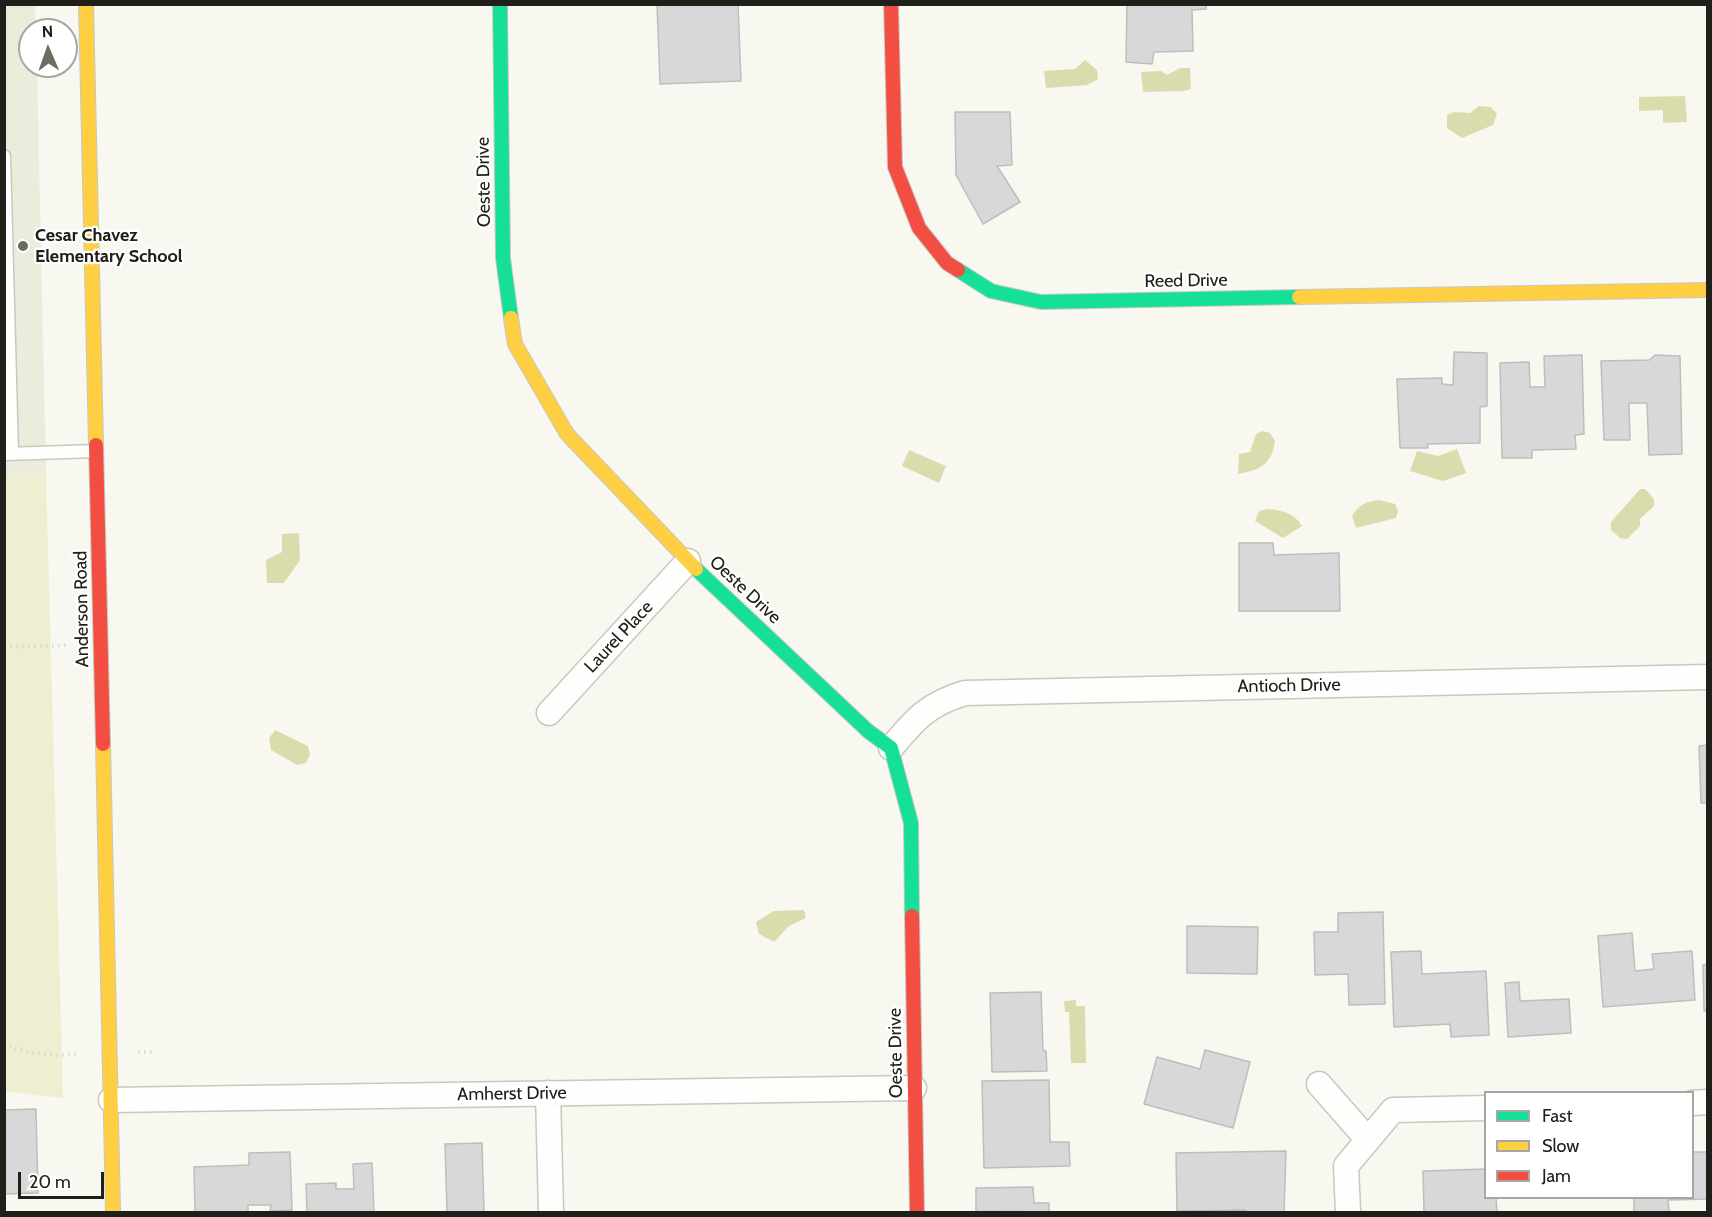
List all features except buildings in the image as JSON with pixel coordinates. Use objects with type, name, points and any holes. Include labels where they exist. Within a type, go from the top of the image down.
[{"type":"street","name":"Anderson Road","points":[[86,4],[113,1212]]},
{"type":"street","name":"Oeste Drive","points":[[500,4],[503,258],[515,344],[567,434],[688,561],[868,731],[891,748],[911,823],[917,1212]]},
{"type":"street","name":"Reed Drive","points":[[891,4],[895,167],[919,228],[947,263],[991,291],[1041,302],[1707,290]]},
{"type":"street","name":"Laurel Place","points":[[549,713],[688,561]]},
{"type":"street","name":"Antioch Drive","points":[[891,748],[918,716],[944,699],[965,693],[1707,677]]},
{"type":"street","points":[[1319,1084],[1368,1140]]},
{"type":"street","name":"Amherst Drive","points":[[111,1100],[914,1088]]},
{"type":"street","points":[[548,1094],[551,1212]]},
{"type":"street","points":[[1348,1212],[1346,1166],[1393,1110],[1484,1108]]},
{"type":"lane","points":[[4,156],[8,454],[97,451]]},
{"type":"path","points":[[4,647],[101,643]]},
{"type":"path","points":[[4,1042],[15,1048],[43,1055],[66,1055]]},
{"type":"shaded area","name":"Cesar Chavez Elementary School","points":[[4,5],[35,5],[36,18],[18,18],[18,78],[37,78],[46,474],[5,475]]},
{"type":"shaded area","points":[[1085,60],[1097,70],[1098,79],[1087,85],[1046,88],[1044,71],[1075,69]]},
{"type":"shaded area","points":[[1180,68],[1190,68],[1191,89],[1143,92],[1141,72],[1161,71],[1167,75]]},
{"type":"shaded area","points":[[1685,96],[1687,122],[1663,123],[1663,110],[1639,111],[1639,97]]},
{"type":"shaded area","points":[[1479,106],[1491,107],[1497,114],[1493,125],[1462,138],[1447,128],[1447,115],[1454,112],[1470,113]]},
{"type":"shaded area","points":[[1263,431],[1270,433],[1275,441],[1271,456],[1258,468],[1238,474],[1239,454],[1250,452],[1256,434]]},
{"type":"shaded area","points":[[1457,449],[1466,473],[1443,481],[1410,471],[1417,451],[1438,456]]},
{"type":"shaded area","points":[[909,450],[946,466],[939,483],[902,466]]},
{"type":"shaded area","points":[[46,474],[63,1098],[4,1091],[5,475]]},
{"type":"shaded area","points":[[1640,489],[1645,489],[1654,499],[1654,506],[1640,519],[1640,526],[1627,539],[1620,538],[1611,530],[1611,522]]},
{"type":"shaded area","points":[[1379,500],[1395,504],[1398,511],[1396,518],[1356,528],[1352,516],[1354,512],[1363,504]]},
{"type":"shaded area","points":[[1267,509],[1287,513],[1296,518],[1302,526],[1283,538],[1255,521],[1259,511]]},
{"type":"shaded area","points":[[299,533],[300,560],[284,583],[267,583],[266,560],[282,552],[282,534]]},
{"type":"shaded area","points":[[275,730],[308,746],[310,755],[306,763],[297,765],[271,750],[269,738]]},
{"type":"shaded area","points":[[804,910],[806,918],[789,926],[774,942],[759,934],[756,922],[774,911]]},
{"type":"shaded area","points":[[1076,1000],[1076,1006],[1085,1006],[1086,1063],[1071,1063],[1069,1012],[1065,1012],[1064,1001]]},
{"type":"traffic: fast","points":[[500,4],[503,258],[511,318]]},
{"type":"traffic: fast","points":[[958,270],[991,291],[1041,302],[1299,297]]},
{"type":"traffic: fast","points":[[696,569],[868,731],[891,748],[911,823],[912,916]]},
{"type":"traffic: slow","points":[[86,4],[96,445]]},
{"type":"traffic: slow","points":[[1299,297],[1708,290]]},
{"type":"traffic: slow","points":[[511,318],[515,344],[567,434],[696,569]]},
{"type":"traffic: slow","points":[[103,744],[113,1212]]},
{"type":"traffic: jam","points":[[891,4],[895,167],[919,228],[947,263],[958,270]]},
{"type":"traffic: jam","points":[[96,445],[103,744]]},
{"type":"traffic: jam","points":[[912,916],[917,1212]]},
{"type":"place","name":"Cesar Chavez Elementary School","points":[[23,246]]}]
